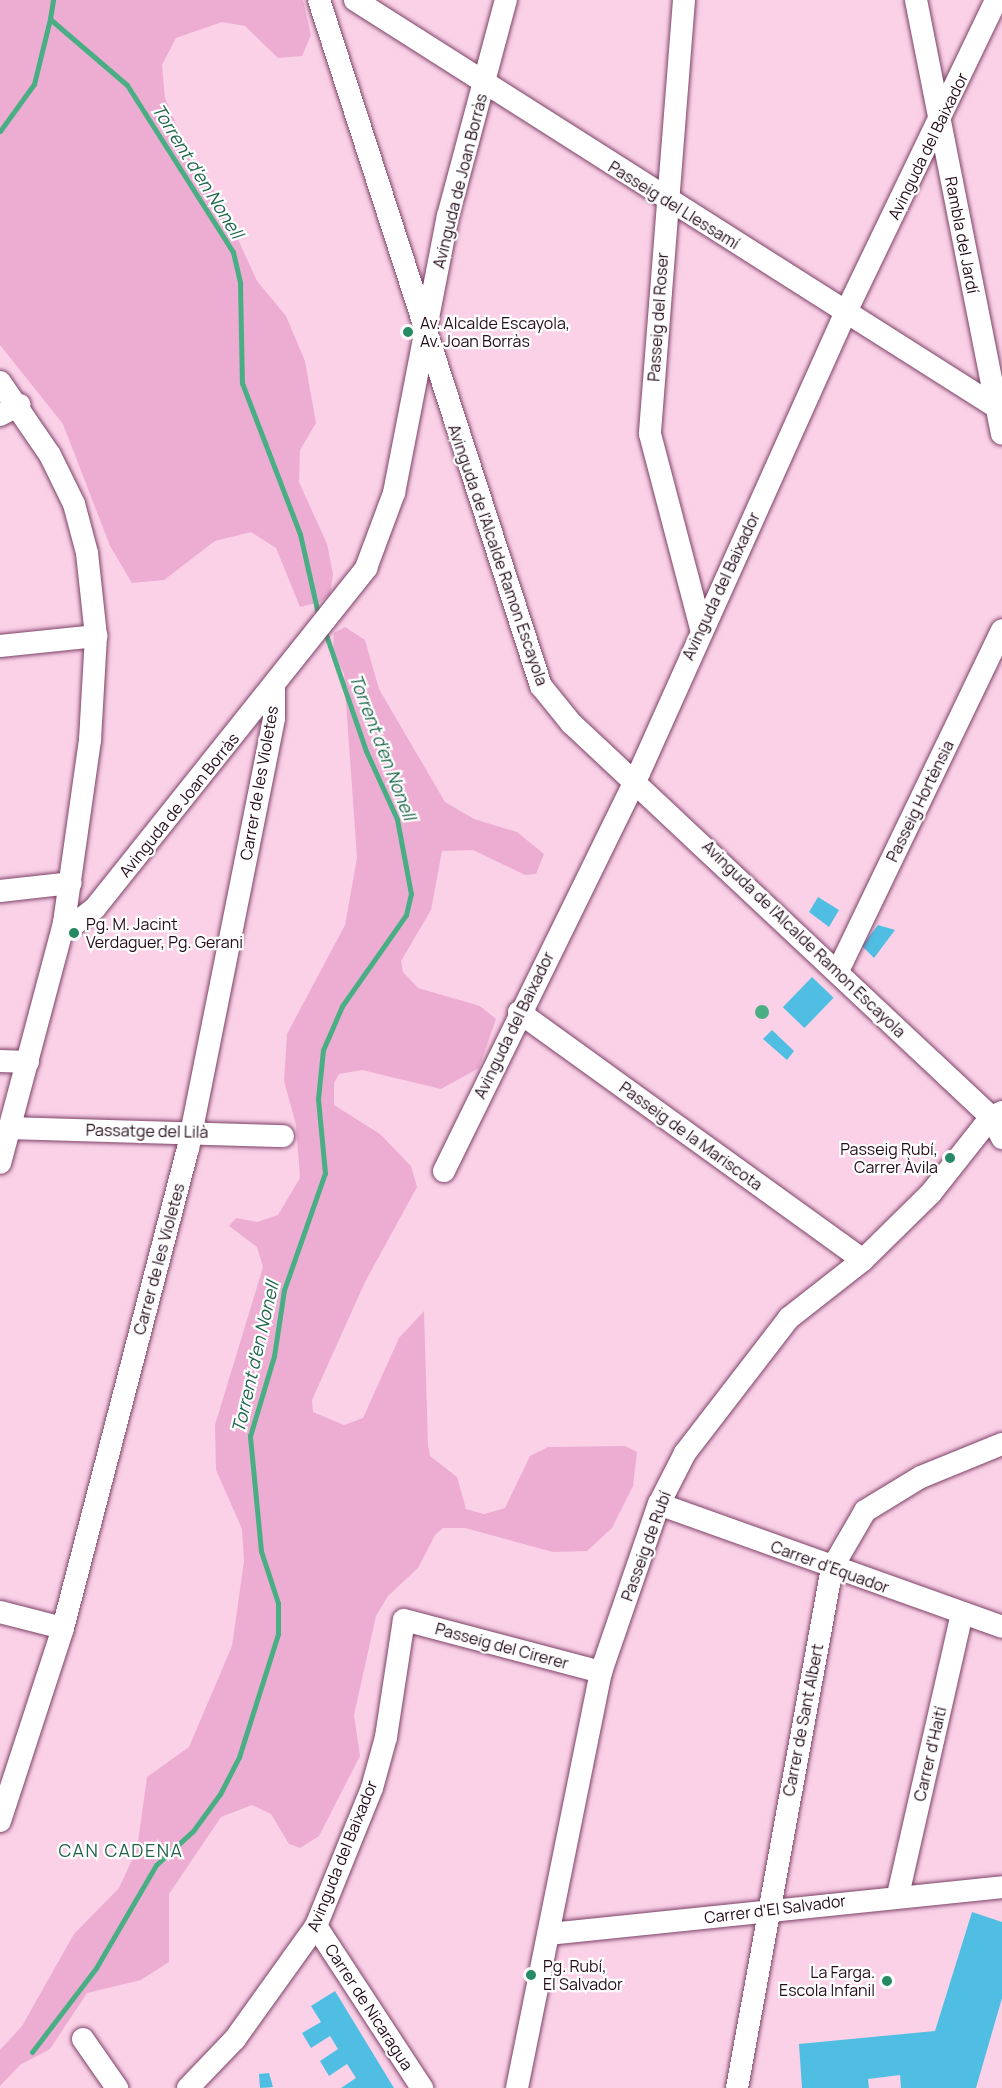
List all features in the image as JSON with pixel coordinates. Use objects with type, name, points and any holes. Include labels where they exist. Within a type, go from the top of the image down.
[{"type":"street","name":"Avinguda de l'Alcalde Ramon Escayola","points":[[319,0],[450,416],[541,686],[571,723],[636,779],[838,972],[997,1115],[1002,1138]]},
{"type":"street","name":"Passeig del Llessamí","points":[[355,0],[484,85],[845,314],[999,403]]},
{"type":"street","name":"Avinguda de Joan Borràs","points":[[64,923],[77,922],[95,908],[274,687],[366,568],[386,526],[436,280],[506,0]]},
{"type":"street","name":"Passeig del Roser","points":[[684,0],[666,200],[650,434],[701,629]]},
{"type":"street","name":"Rambla del Jardí","points":[[915,0],[999,403],[1002,434]]},
{"type":"street","name":"Avinguda del Baixador","points":[[444,1171],[519,1012],[636,779],[701,629],[845,314],[940,125],[993,28],[996,0]]},
{"type":"street","points":[[406,278],[419,284],[436,280]]},
{"type":"street","points":[[0,382],[20,405],[74,504],[87,553],[96,636],[90,740],[64,923],[0,1163]]},
{"type":"street","points":[[0,415],[20,405]]},
{"type":"street","points":[[408,426],[430,414],[450,416]]},
{"type":"street","name":"Passeig Hortènsia","points":[[838,972],[1002,630]]},
{"type":"street","points":[[0,646],[96,636]]},
{"type":"street","name":"Carrer de les Violetes","points":[[0,1821],[63,1628],[191,1132],[274,718],[274,687]]},
{"type":"street","points":[[0,891],[71,883]]},
{"type":"street","name":"Passeig de la Mariscota","points":[[519,1012],[863,1260]]},
{"type":"street","points":[[0,1061],[28,1062]]},
{"type":"street","name":"Passeig de Rubí","points":[[517,2088],[601,1672],[659,1504],[685,1453],[789,1318],[863,1260],[931,1193],[997,1115]]},
{"type":"street","name":"Passatge del Lilà","points":[[10,1128],[283,1136]]},
{"type":"street","name":"Carrer de Sant Albert","points":[[737,2088],[766,1911],[832,1568],[866,1511],[921,1476],[1002,1444]]},
{"type":"street","name":"Carrer d'Equador","points":[[659,1504],[832,1568],[1002,1627]]},
{"type":"street","points":[[0,1612],[63,1628]]},
{"type":"street","name":"Carrer d'Haití","points":[[898,1895],[962,1613]]},
{"type":"street","name":"Avinguda del Baixador","points":[[188,2088],[235,2039],[316,1926],[372,1788],[386,1737],[404,1620]]},
{"type":"street","name":"Passeig del Cirerer","points":[[404,1620],[601,1672]]},
{"type":"street","name":"Carrer d'El Salvador","points":[[549,1934],[898,1895],[1002,1887]]},
{"type":"street","name":"Carrer de Nicaragua","points":[[316,1926],[422,2088]]},
{"type":"street","points":[[82,2038],[117,2088]]},
{"type":"shaded area","points":[[0,0],[303,0],[311,35],[302,56],[278,58],[245,26],[222,22],[176,38],[162,65],[165,98],[187,151],[219,198],[257,281],[286,316],[305,361],[316,423],[300,450],[299,482],[327,544],[333,574],[330,595],[320,602],[300,607],[276,548],[251,532],[215,541],[164,580],[132,583],[110,546],[63,424],[0,345]]},
{"type":"shaded area","points":[[345,627],[365,640],[379,689],[445,802],[474,819],[517,832],[544,854],[536,874],[525,875],[473,850],[442,851],[431,910],[401,961],[403,972],[418,988],[480,1006],[496,1019],[479,1068],[441,1089],[362,1070],[339,1074],[334,1083],[334,1105],[380,1134],[411,1166],[417,1187],[365,1282],[312,1400],[313,1412],[344,1425],[363,1418],[399,1338],[424,1311],[430,1456],[457,1477],[466,1509],[484,1514],[505,1508],[530,1456],[548,1447],[625,1446],[637,1452],[633,1486],[612,1528],[587,1551],[553,1552],[465,1528],[443,1528],[435,1535],[418,1568],[388,1596],[376,1616],[354,1715],[360,1756],[319,1836],[300,1848],[289,1844],[271,1814],[252,1805],[221,1817],[169,1894],[169,1962],[141,1980],[87,1993],[50,2049],[20,2065],[0,2086],[0,2050],[22,2026],[74,1934],[119,1888],[137,1849],[147,1777],[189,1747],[232,1646],[244,1561],[242,1529],[216,1470],[215,1425],[263,1267],[257,1247],[229,1226],[236,1218],[257,1222],[278,1215],[300,1178],[296,1125],[284,1081],[287,1034],[345,925],[357,858],[344,674],[333,652],[334,633]]},
{"type":"shaded area","points":[[762,1005],[767,1007],[769,1012],[767,1017],[762,1019],[757,1017],[755,1012],[757,1007]]},
{"type":"building","points":[[818,897],[839,910],[829,927],[809,912]]},
{"type":"building","points":[[878,925],[895,930],[874,958],[862,946]]},
{"type":"building","points":[[812,977],[834,998],[804,1028],[783,1007]]},
{"type":"building","points":[[772,1030],[794,1051],[787,1060],[763,1039]]},
{"type":"building","points":[[972,1912],[1002,1922],[1002,1998],[976,2088],[901,2088],[900,2075],[868,2079],[869,2088],[802,2088],[799,2044],[935,2031]]},
{"type":"building","points":[[335,1991],[394,2088],[341,2088],[356,2078],[347,2064],[329,2076],[320,2061],[338,2049],[330,2036],[311,2048],[302,2033],[321,2022],[311,2006]]},
{"type":"building","points":[[269,2073],[273,2087],[260,2088],[259,2074]]},
{"type":"waterway","name":"Torrent d'en Nonell","points":[[53,0],[50,19],[127,85],[233,252],[240,283],[242,383],[300,534],[319,618]]},
{"type":"waterway","points":[[0,131],[34,84],[50,19]]},
{"type":"waterway","name":"Torrent d'en Nonell","points":[[32,2052],[96,1968],[156,1865],[193,1831],[220,1794],[239,1757],[278,1634],[278,1603],[261,1551],[250,1436],[274,1356],[284,1290],[325,1173],[318,1099],[323,1050],[342,1006],[406,915],[411,894],[397,819],[366,751],[324,629]]},
{"type":"place","name":"Av. Alcalde Escayola, Av. Joan Borràs","points":[[408,332]]},
{"type":"place","name":"Pg. M. Jacint Verdaguer, Pg. Gerani","points":[[74,933]]},
{"type":"place","name":"Passeig Rubí, Carrer Àvila","points":[[950,1158]]},
{"type":"place","name":"Pg. Rubí, El Salvador","points":[[531,1975]]},
{"type":"place","name":"La Farga. Escola Infanil","points":[[887,1981]]},
{"type":"district","name":"CAN CADENA","points":[[121,1850]]}]
